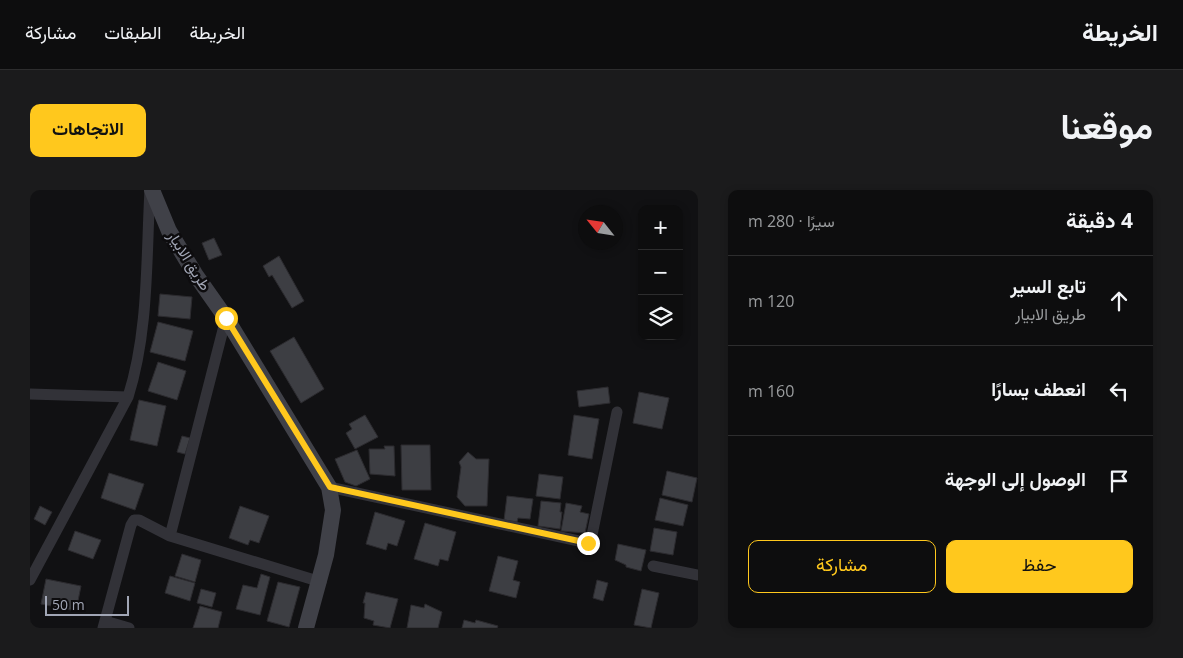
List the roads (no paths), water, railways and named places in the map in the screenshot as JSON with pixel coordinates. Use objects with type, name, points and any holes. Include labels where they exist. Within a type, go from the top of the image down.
[{"type":"main road","name":"طريق الابيار","points":[[151,190],[169,231],[195,274],[226,318],[330,487],[333,510],[321,582],[306,628]]},
{"type":"street","points":[[30,580],[128,397],[142,344],[151,190]]},
{"type":"street","points":[[170,536],[226,318]]},
{"type":"street","points":[[30,394],[128,397]]},
{"type":"street","points":[[330,487],[588,543],[591,540],[617,412]]},
{"type":"street","points":[[129,628],[104,624],[134,520],[139,520],[170,536],[321,582]]},
{"type":"street","points":[[653,566],[698,575]]}]
